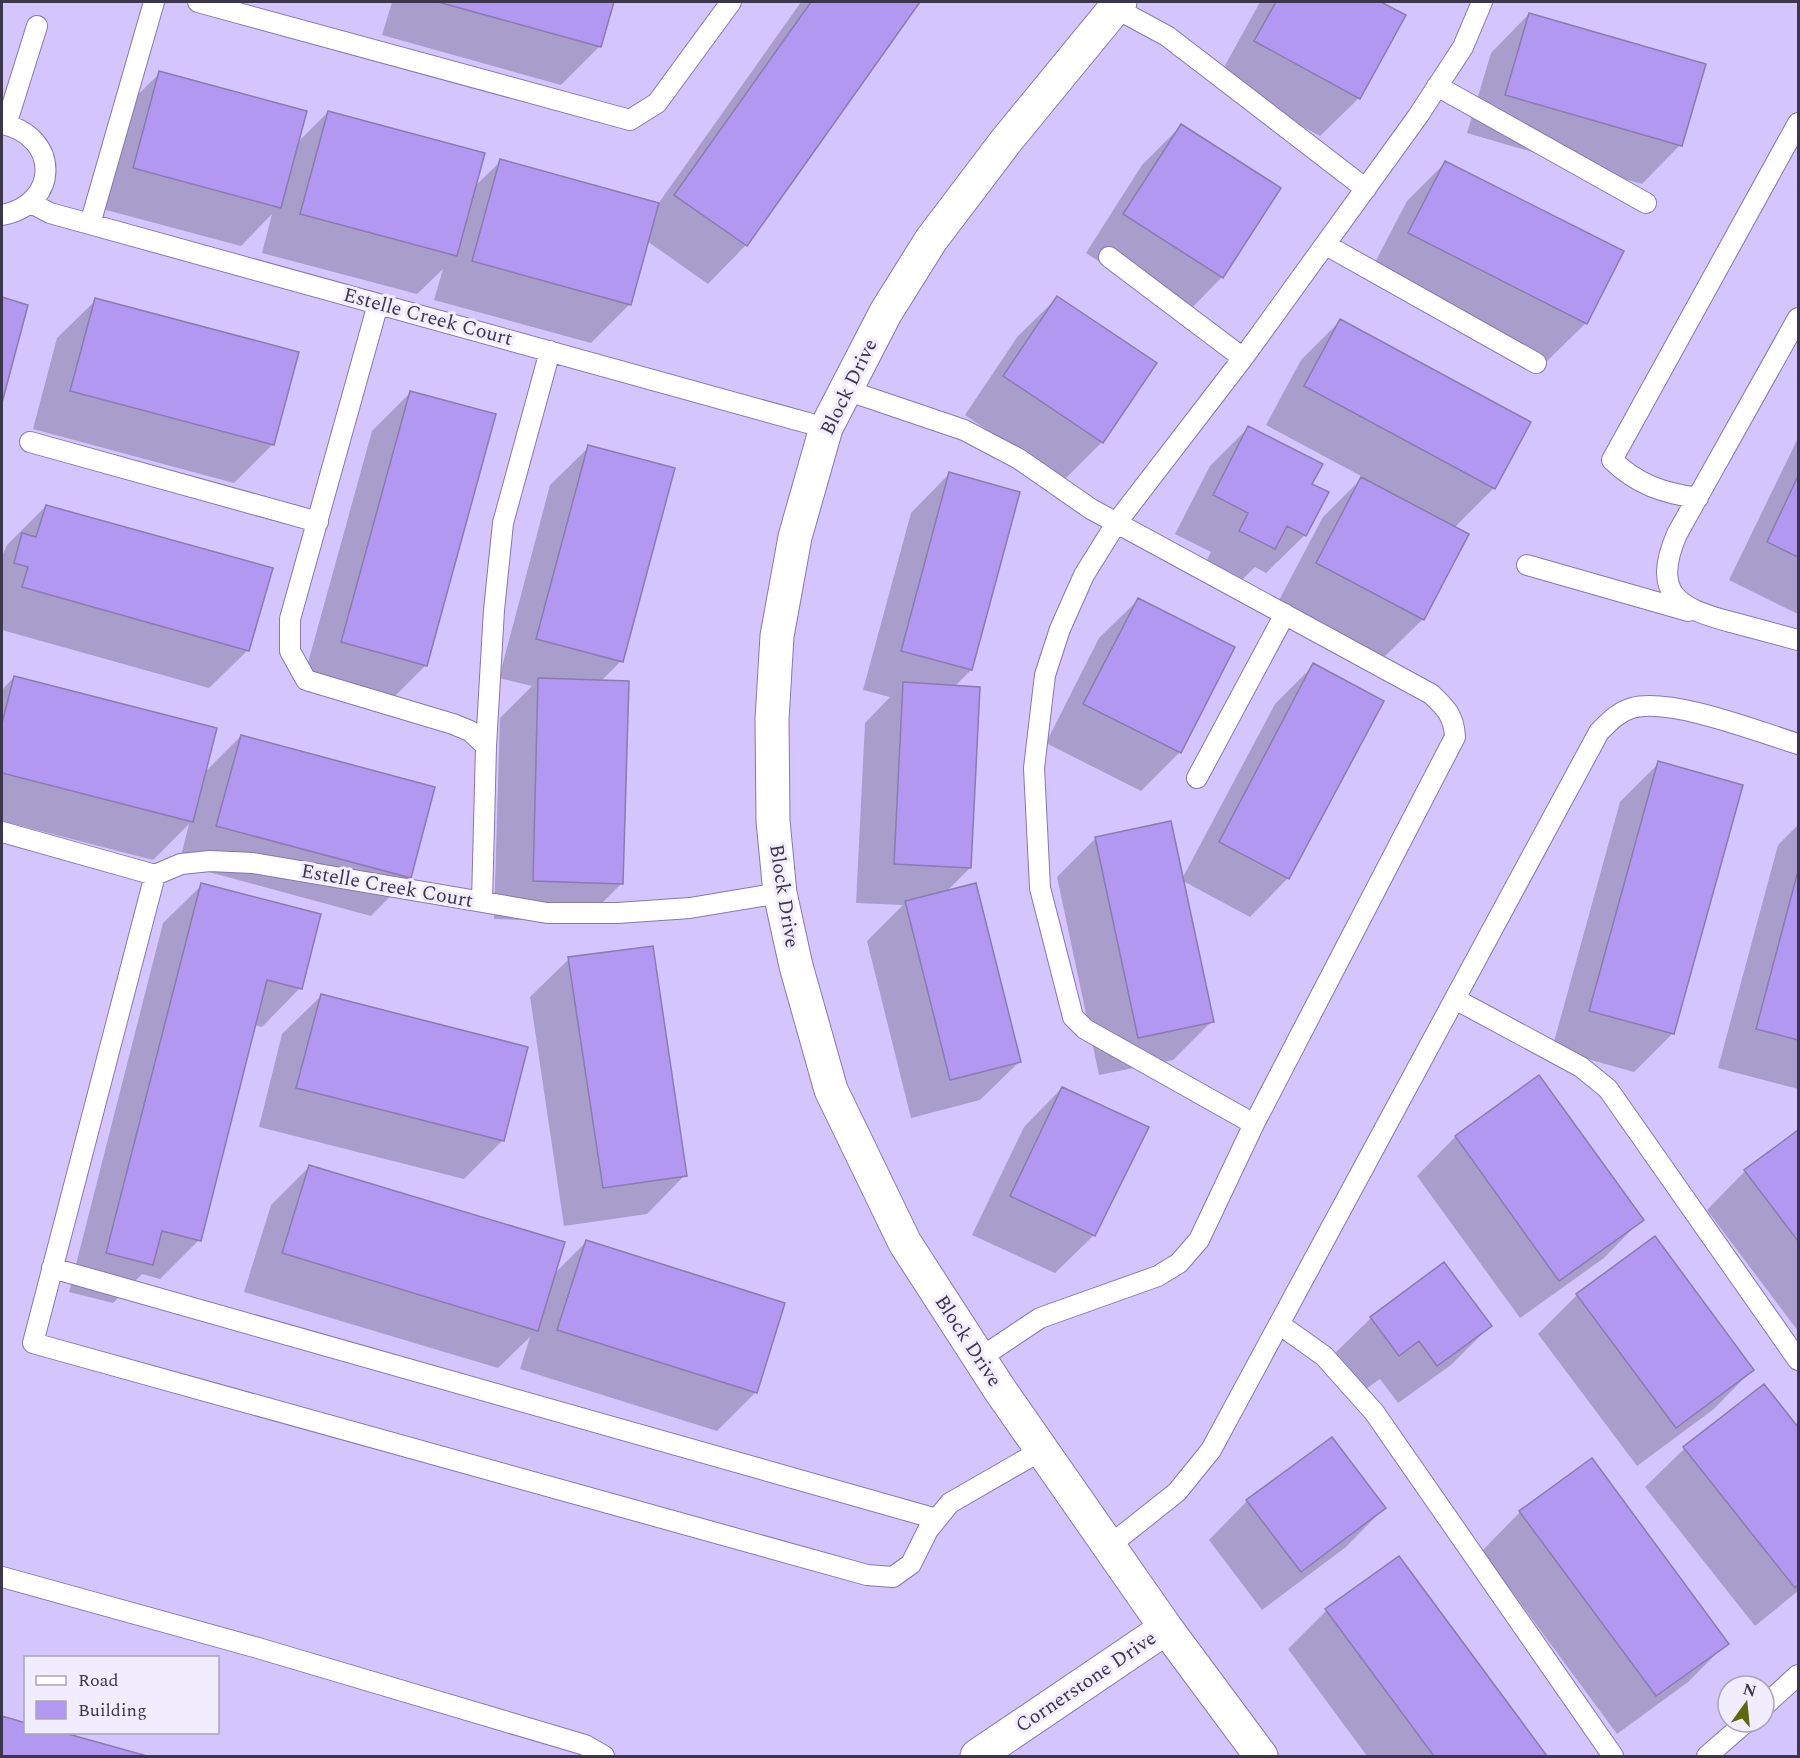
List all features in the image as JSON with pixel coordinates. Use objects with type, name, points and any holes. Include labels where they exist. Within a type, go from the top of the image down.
[{"type":"street","name":"Block Drive","points":[[1117,5],[1006,141],[932,240],[886,312],[826,428],[795,537],[777,636],[772,719],[773,821],[780,893],[796,966],[831,1090],[905,1243],[1042,1450],[1166,1628],[1261,1756]]},
{"type":"street","name":"Cornerstone Drive","points":[[977,1756],[1166,1628]]},
{"type":"lane","points":[[90,224],[154,2]]},
{"type":"lane","points":[[198,2],[630,120],[657,103],[730,2]]},
{"type":"lane","points":[[1254,1124],[1085,1029],[1073,1017],[1040,888],[1034,768],[1045,675],[1060,629],[1084,575],[1117,522],[1243,358],[1366,189],[1463,47],[1482,2]]},
{"type":"lane","points":[[1117,5],[1167,36],[1366,189]]},
{"type":"lane","points":[[2,215],[18,212],[31,202],[41,190],[46,172],[44,156],[33,138],[20,128],[4,125],[37,26]]},
{"type":"lane","points":[[1437,86],[1646,202]]},
{"type":"lane","points":[[1698,498],[1667,494],[1643,485],[1612,460],[1798,123]]},
{"type":"lane","name":"Estelle Creek Court","points":[[31,202],[50,213],[826,428]]},
{"type":"lane","points":[[1326,244],[1536,363]]},
{"type":"lane","points":[[1109,257],[1243,358]]},
{"type":"lane","points":[[378,304],[288,632],[290,651],[306,680],[453,724],[470,731],[486,746]]},
{"type":"lane","points":[[1693,612],[1677,600],[1667,581],[1667,558],[1798,318]]},
{"type":"lane","points":[[482,902],[486,746],[494,610],[503,523],[550,351]]},
{"type":"lane","points":[[846,390],[964,430],[1019,459],[1091,509],[1431,694],[1448,709],[1454,720],[1455,737],[1254,1124],[1199,1240],[1179,1263],[1158,1276],[1040,1318],[980,1358]]},
{"type":"lane","points":[[30,442],[318,522]]},
{"type":"lane","points":[[1527,565],[1798,640]]},
{"type":"lane","points":[[1197,778],[1285,614]]},
{"type":"lane","points":[[1109,1546],[1177,1492],[1211,1450],[1599,732],[1615,716],[1634,708],[1666,706],[1798,744]]},
{"type":"lane","points":[[2,832],[155,875],[33,1343],[867,1575],[893,1577],[911,1564],[937,1519],[950,1503],[1042,1450]]},
{"type":"lane","name":"Estelle Creek Court","points":[[155,875],[181,864],[210,861],[253,863],[547,914],[617,913],[690,908],[780,893]]},
{"type":"lane","points":[[1455,999],[1581,1066],[1608,1089],[1798,1360]]},
{"type":"lane","points":[[52,1268],[937,1519]]},
{"type":"lane","points":[[1279,1324],[1324,1356],[1374,1412],[1613,1756]]},
{"type":"lane","points":[[2,1577],[258,1648],[585,1745],[604,1756]]},
{"type":"lane","points":[[1776,1695],[1798,1675]]},
{"type":"lane","points":[[1707,1756],[1732,1734]]},
{"type":"building","points":[[438,2],[614,2],[601,47]]},
{"type":"building","points":[[811,2],[920,2],[747,246],[674,195]]},
{"type":"building","points":[[1276,2],[1381,2],[1406,15],[1360,99],[1254,41]]},
{"type":"building","points":[[1529,13],[1706,64],[1682,146],[1505,95]]},
{"type":"building","points":[[159,71],[307,111],[281,208],[133,168]]},
{"type":"building","points":[[328,111],[485,153],[457,256],[300,214]]},
{"type":"building","points":[[1181,124],[1281,188],[1223,278],[1123,214]]},
{"type":"building","points":[[500,159],[659,203],[631,305],[472,261]]},
{"type":"building","points":[[1445,161],[1624,251],[1587,324],[1408,233]]},
{"type":"building","points":[[1057,296],[1157,363],[1103,443],[1003,376]]},
{"type":"building","points":[[2,297],[28,305],[2,403]]},
{"type":"building","points":[[95,298],[299,352],[274,445],[70,391]]},
{"type":"building","points":[[1340,319],[1531,422],[1495,489],[1304,386]]},
{"type":"building","points":[[410,391],[496,414],[427,666],[341,642]]},
{"type":"building","points":[[1248,426],[1323,464],[1312,484],[1329,492],[1306,536],[1287,526],[1275,549],[1239,531],[1248,513],[1213,495]]},
{"type":"building","points":[[588,445],[675,468],[623,662],[536,639]]},
{"type":"building","points":[[949,472],[1020,492],[972,670],[901,651]]},
{"type":"building","points":[[1798,476],[1798,557],[1767,542]]},
{"type":"building","points":[[1361,477],[1469,534],[1424,620],[1316,563]]},
{"type":"building","points":[[46,505],[273,568],[249,651],[22,587],[28,567],[14,563],[22,533],[36,537]]},
{"type":"building","points":[[1138,598],[1235,647],[1181,753],[1083,704]]},
{"type":"building","points":[[1313,663],[1384,701],[1289,879],[1219,842]]},
{"type":"building","points":[[14,676],[217,728],[193,822],[2,773],[2,723]]},
{"type":"building","points":[[538,678],[629,681],[623,884],[533,881]]},
{"type":"building","points":[[903,682],[980,687],[971,868],[894,864]]},
{"type":"building","points":[[241,735],[435,787],[411,878],[216,826]]},
{"type":"building","points":[[1658,761],[1743,785],[1674,1034],[1589,1011]]},
{"type":"building","points":[[1171,821],[1214,1022],[1138,1038],[1095,837]]},
{"type":"building","points":[[1798,871],[1798,1040],[1756,1029]]},
{"type":"building","points":[[201,883],[321,914],[302,989],[267,980],[201,1241],[162,1231],[153,1265],[106,1253]]},
{"type":"building","points":[[976,883],[1021,1062],[950,1080],[905,901]]},
{"type":"building","points":[[653,946],[687,1176],[603,1188],[568,957]]},
{"type":"building","points":[[321,994],[528,1047],[504,1141],[296,1088]]},
{"type":"building","points":[[1539,1075],[1644,1220],[1559,1281],[1455,1136]]},
{"type":"building","points":[[1062,1087],[1149,1127],[1095,1236],[1010,1196]]},
{"type":"building","points":[[1798,1130],[1798,1241],[1744,1170]]},
{"type":"building","points":[[309,1165],[565,1242],[538,1331],[282,1253]]},
{"type":"building","points":[[1655,1236],[1754,1370],[1676,1428],[1576,1294]]},
{"type":"building","points":[[586,1240],[785,1303],[757,1393],[557,1330]]},
{"type":"building","points":[[1444,1262],[1492,1326],[1437,1366],[1419,1341],[1399,1356],[1370,1317]]},
{"type":"building","points":[[1764,1384],[1798,1427],[1798,1585],[1795,1588],[1683,1447]]},
{"type":"building","points":[[1332,1437],[1386,1508],[1301,1572],[1246,1500]]},
{"type":"building","points":[[1592,1458],[1729,1644],[1656,1696],[1519,1511]]},
{"type":"building","points":[[1399,1556],[1547,1756],[1434,1756],[1325,1609]]},
{"type":"building","points":[[2,1716],[24,1722],[24,1734],[68,1734],[147,1756],[2,1756]]}]
